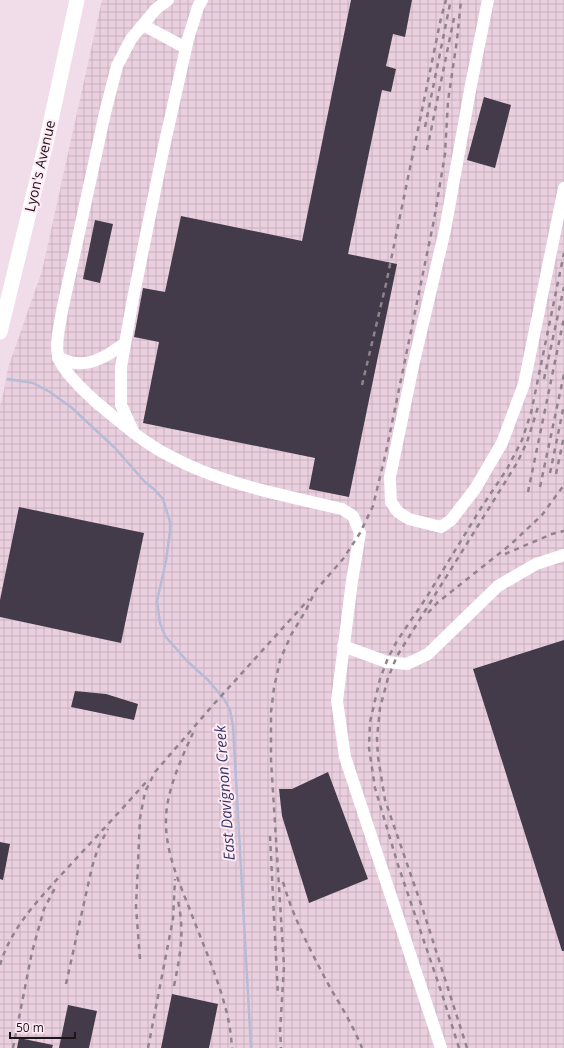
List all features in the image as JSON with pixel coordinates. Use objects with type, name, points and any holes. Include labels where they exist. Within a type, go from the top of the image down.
[{"type":"main road","name":"Lyon's Avenue","points":[[0,332],[47,139],[77,0]]},
{"type":"lane","points":[[168,0],[156,9],[131,39],[117,66],[106,106],[62,311],[57,344],[58,358],[70,376],[87,394],[135,435],[167,455],[212,475],[252,488],[342,509],[354,516],[360,533],[343,646],[337,701],[345,757],[442,1048]]},
{"type":"lane","points":[[135,435],[121,405],[122,367],[125,343],[160,166],[186,48],[198,7],[202,0]]},
{"type":"lane","points":[[488,0],[445,230],[413,366],[390,477],[391,502],[398,512],[409,519],[441,527],[451,520],[475,489],[502,443],[524,384],[564,188]]},
{"type":"lane","points":[[143,25],[186,48]]},
{"type":"lane","points":[[58,358],[76,363],[91,362],[106,357],[125,343]]},
{"type":"lane","points":[[343,646],[387,662],[407,664],[428,654],[498,586],[536,564],[564,555]]},
{"type":"shaded area","points":[[102,0],[564,0],[564,1048],[0,1048],[0,406],[8,368],[42,271]]},
{"type":"building","points":[[351,0],[412,0],[405,37],[393,34],[386,66],[396,69],[391,92],[382,90],[348,254],[397,264],[349,497],[309,489],[315,458],[143,423],[159,342],[134,337],[143,288],[165,292],[181,216],[302,241]]},
{"type":"building","points":[[484,97],[511,105],[495,168],[467,160]]},
{"type":"building","points":[[95,220],[113,224],[100,283],[83,279]]},
{"type":"building","points":[[19,507],[144,533],[121,643],[0,617],[0,600]]},
{"type":"building","points":[[564,640],[564,951],[562,951],[473,669]]},
{"type":"building","points":[[75,691],[106,694],[138,704],[134,720],[71,707]]},
{"type":"building","points":[[328,772],[368,879],[309,903],[282,816],[279,789],[292,789]]},
{"type":"building","points":[[0,842],[10,844],[3,880],[0,879]]},
{"type":"building","points":[[172,994],[218,1004],[209,1048],[161,1048]]},
{"type":"building","points":[[68,1005],[97,1011],[89,1048],[59,1048]]},
{"type":"building","points":[[19,1038],[53,1045],[52,1048],[17,1048]]},
{"type":"waterway","name":"East Davignon Creek","points":[[8,379],[33,383],[50,392],[72,408],[115,448],[145,482],[163,499],[170,522],[170,531],[166,561],[157,601],[160,623],[165,636],[187,661],[208,680],[224,699],[230,710],[233,726],[251,1048]]},
{"type":"railway","points":[[362,385],[386,284],[446,0]]},
{"type":"railway","points":[[280,1032],[284,966],[271,760],[271,712],[274,688],[280,660],[291,635],[316,590],[343,559],[360,533],[373,506],[386,452],[434,220],[445,154],[448,101],[461,0]]},
{"type":"railway","points":[[425,127],[450,4]]},
{"type":"railway","points":[[427,150],[454,18]]},
{"type":"railway","points":[[459,1048],[398,865],[375,788],[369,748],[370,722],[380,679],[388,658],[397,641],[426,598],[481,508],[507,469],[522,440],[531,413],[564,253]]},
{"type":"railway","points":[[544,379],[564,287]]},
{"type":"railway","points":[[528,492],[564,318]]},
{"type":"railway","points":[[540,487],[564,374]]},
{"type":"railway","points":[[467,1048],[423,910],[385,800],[378,757],[377,738],[380,708],[388,678],[397,656],[517,463],[527,442],[539,404]]},
{"type":"railway","points":[[550,473],[564,405]]},
{"type":"railway","points":[[556,474],[564,436]]},
{"type":"railway","points":[[428,613],[437,603],[510,545],[542,515],[564,485]]},
{"type":"railway","points":[[505,554],[552,534],[564,531]]},
{"type":"railway","points":[[140,959],[136,907],[140,818],[145,792],[155,772],[213,705],[309,599]]},
{"type":"railway","points":[[193,733],[179,765],[168,800],[166,812],[168,845],[178,878],[209,958],[221,994],[229,1022],[232,1048]]},
{"type":"railway","points":[[0,965],[5,950],[30,910],[51,885],[147,781]]},
{"type":"railway","points":[[66,984],[92,867],[98,848],[108,829]]},
{"type":"railway","points":[[270,836],[278,996]]},
{"type":"railway","points":[[148,1048],[173,919],[175,879]]},
{"type":"railway","points":[[283,882],[304,938],[352,1026],[362,1048]]},
{"type":"railway","points":[[13,1048],[32,952],[44,909],[56,886]]},
{"type":"railway","points":[[174,986],[181,944],[181,924],[178,901]]},
{"type":"railway","points":[[280,1027],[281,1048]]}]
